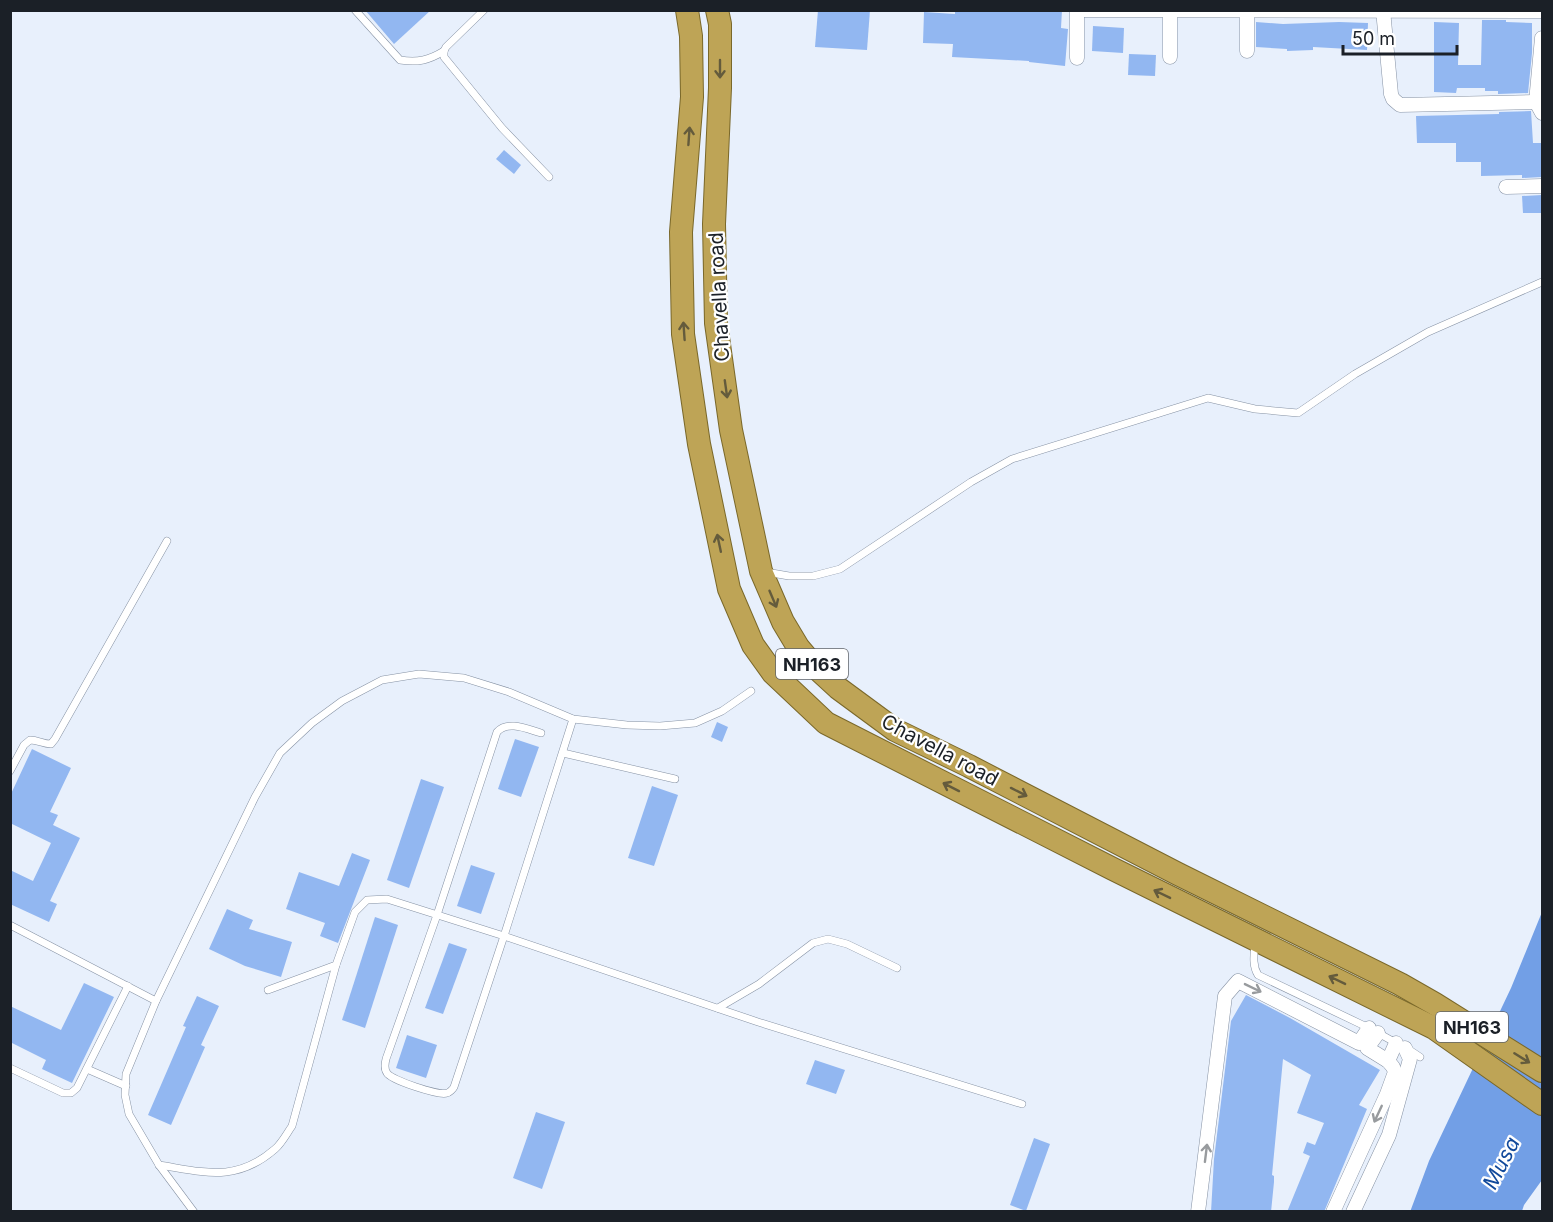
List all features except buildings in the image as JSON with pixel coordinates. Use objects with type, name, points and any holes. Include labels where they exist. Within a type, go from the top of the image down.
[{"type":"highway","name":"Chavella road","points":[[687,10],[691,36],[692,96],[681,232],[683,334],[699,444],[729,590],[753,645],[773,674],[826,723],[1113,869],[1434,1028],[1542,1104]]},
{"type":"highway","name":"Chavella road","points":[[717,10],[720,24],[720,88],[714,224],[716,323],[731,430],[761,571],[783,622],[798,647],[814,666],[838,688],[895,730],[1400,984],[1542,1071]]},
{"type":"street","points":[[1077,58],[1077,11],[1542,11]]},
{"type":"street","points":[[1170,11],[1170,57]]},
{"type":"street","points":[[1247,11],[1247,51]]},
{"type":"street","points":[[1383,11],[1391,94],[1400,105],[1539,107],[1542,38]]},
{"type":"street","points":[[1506,187],[1542,186]]},
{"type":"street","points":[[1198,1212],[1225,996],[1238,981],[1363,1045],[1388,1061],[1393,1067],[1395,1072],[1387,1094],[1333,1212]]},
{"type":"street","points":[[1363,1045],[1373,1030]]},
{"type":"street","points":[[1353,1212],[1389,1136],[1410,1059],[1400,1045],[1388,1061]]},
{"type":"lane","points":[[355,10],[400,60],[423,61],[444,51]]},
{"type":"lane","points":[[484,10],[446,47],[444,57],[502,128],[549,177]]},
{"type":"lane","points":[[761,571],[789,576],[813,576],[840,569],[971,482],[1012,459],[1209,398],[1255,410],[1298,413],[1355,374],[1428,332],[1542,282]]},
{"type":"lane","points":[[10,771],[24,745],[30,740],[51,744],[56,739],[167,540]]},
{"type":"lane","points":[[194,1212],[159,1164],[129,1114],[125,1095],[126,1074],[156,1001],[255,797],[280,753],[312,723],[342,701],[381,680],[419,674],[464,678],[509,692],[573,719],[627,725],[660,726],[695,723],[722,711],[751,691]]},
{"type":"lane","points":[[540,733],[518,726],[500,728],[497,732],[437,915],[386,1059],[387,1074],[394,1079],[440,1094],[448,1093],[454,1087],[573,719]]},
{"type":"lane","points":[[562,753],[675,779]]},
{"type":"lane","points":[[159,1164],[205,1172],[232,1172],[253,1165],[277,1148],[292,1126],[336,965],[355,912],[367,900],[387,899],[718,1008],[1022,1104]]},
{"type":"lane","points":[[10,925],[156,1001]]},
{"type":"lane","points":[[718,1008],[759,984],[813,943],[828,939],[847,944],[897,968]]},
{"type":"lane","points":[[1256,940],[1254,969],[1258,975],[1373,1030],[1420,1057]]},
{"type":"lane","points":[[268,990],[336,965]]},
{"type":"lane","points":[[10,1068],[63,1093],[71,1093],[77,1088],[128,986]]},
{"type":"lane","points":[[87,1069],[126,1086]]},
{"type":"water","name":"Musa","points":[[1542,912],[1542,1180],[1522,1211],[1410,1212],[1429,1161],[1511,988]]}]
